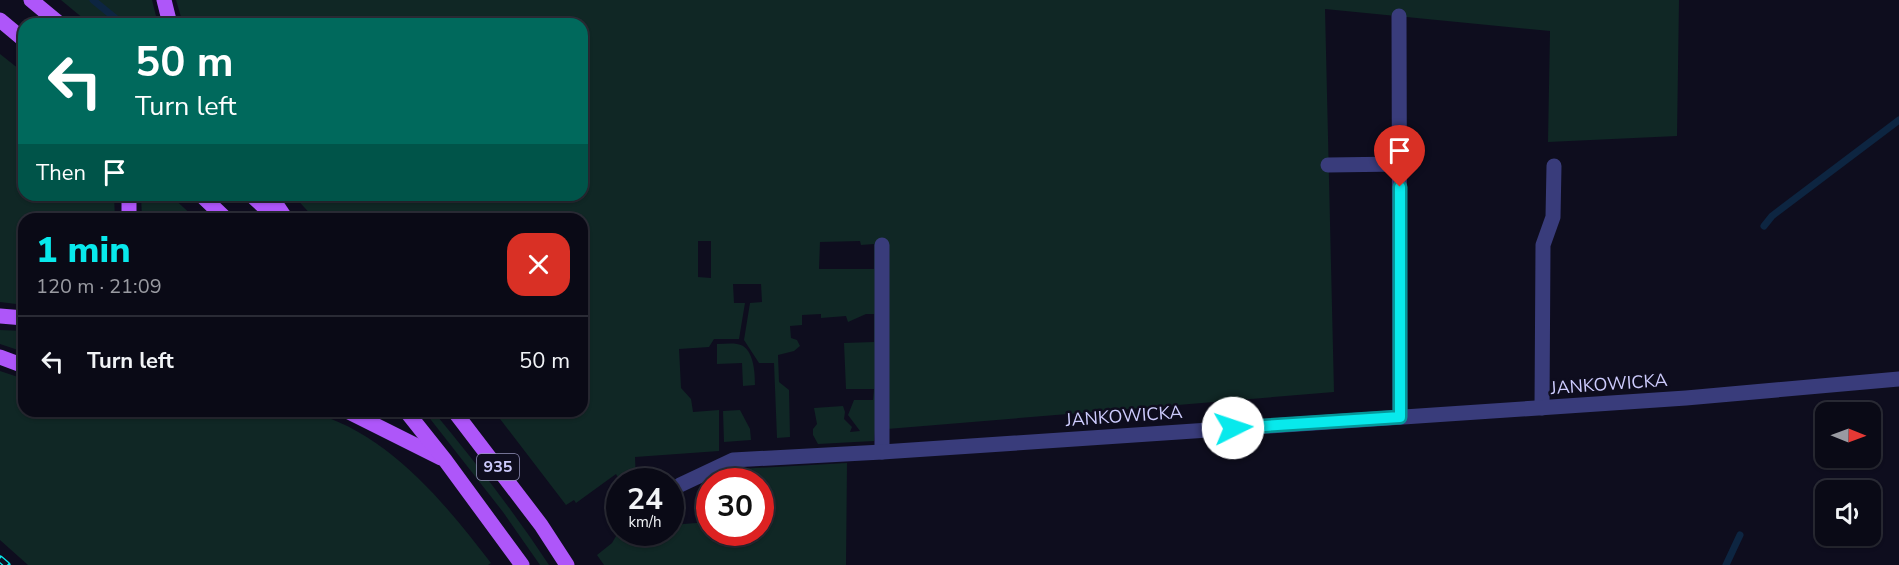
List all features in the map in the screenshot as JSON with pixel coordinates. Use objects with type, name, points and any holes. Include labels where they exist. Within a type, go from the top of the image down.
[{"type":"main road","points":[[31,0],[53,18]]},
{"type":"main road","points":[[164,0],[168,18]]},
{"type":"main road","points":[[0,20],[18,35]]},
{"type":"main road","points":[[207,201],[220,213]]},
{"type":"main road","points":[[258,201],[270,213]]},
{"type":"main road","points":[[0,316],[18,318]]},
{"type":"main road","points":[[0,357],[18,364]]},
{"type":"main road","points":[[359,417],[446,460]]},
{"type":"main road","name":"935","points":[[411,417],[446,460],[522,565]]},
{"type":"main road","name":"935","points":[[459,417],[541,525],[567,565]]},
{"type":"street","points":[[1399,16],[1400,417]]},
{"type":"street","points":[[1328,165],[1400,164]]},
{"type":"street","points":[[1542,408],[1543,245],[1553,217],[1554,166]]},
{"type":"street","points":[[882,244],[882,452]]},
{"type":"street","name":"JANKOWICKA","points":[[684,483],[733,460],[1686,398],[1899,379]]},
{"type":"green space","points":[[61,0],[152,0],[156,18],[83,18]]},
{"type":"green space","points":[[176,0],[1679,0],[1677,136],[1548,142],[1550,31],[1325,9],[1334,392],[875,430],[874,441],[818,444],[813,435],[813,429],[817,424],[814,408],[843,406],[844,419],[852,427],[850,432],[860,431],[848,415],[854,400],[873,400],[874,389],[846,389],[844,343],[874,342],[874,314],[866,314],[848,322],[846,316],[821,318],[821,314],[802,315],[802,325],[790,326],[791,338],[797,340],[800,346],[794,351],[778,355],[779,382],[789,390],[790,437],[777,438],[774,363],[759,363],[744,340],[750,303],[762,302],[761,284],[733,284],[734,303],[745,303],[739,339],[714,339],[709,347],[679,349],[681,388],[691,399],[693,412],[719,410],[719,451],[635,457],[635,468],[606,468],[606,481],[576,503],[574,500],[566,505],[499,417],[588,417],[588,213],[310,213],[298,201],[588,201],[588,18],[181,18]],"holes":[[[698,241],[711,241],[711,278],[698,277]],[[860,241],[861,245],[874,244],[874,269],[819,269],[820,242]]]},
{"type":"green space","points":[[0,54],[18,68],[18,201],[114,201],[115,213],[18,213],[18,304],[0,302]]},
{"type":"green space","points":[[141,201],[176,201],[190,213],[142,213]]},
{"type":"green space","points":[[0,330],[18,331],[18,350],[0,344]]},
{"type":"green space","points":[[717,344],[737,344],[747,350],[755,374],[755,385],[743,386],[742,363],[717,364]]},
{"type":"green space","points":[[0,371],[18,377],[18,417],[324,417],[336,421],[363,435],[411,471],[453,516],[491,563],[488,565],[28,565],[0,540]]},
{"type":"green space","points":[[740,410],[750,429],[751,440],[724,442],[723,411]]},
{"type":"green space","points":[[429,417],[438,417],[508,506],[549,565],[540,565],[503,512]]},
{"type":"green space","points":[[847,463],[846,565],[604,565],[597,555],[608,546],[684,546],[684,524],[696,523],[696,546],[774,546],[774,468],[756,468]]},
{"type":"waterway","points":[[93,0],[115,18]]},
{"type":"waterway","points":[[1764,226],[1772,216],[1899,120]]},
{"type":"waterway","points":[[1726,565],[1740,535]]},
{"type":"railway","points":[[0,559],[7,565]]},
{"type":"route","points":[[1233,428],[1400,417],[1400,187]]}]
